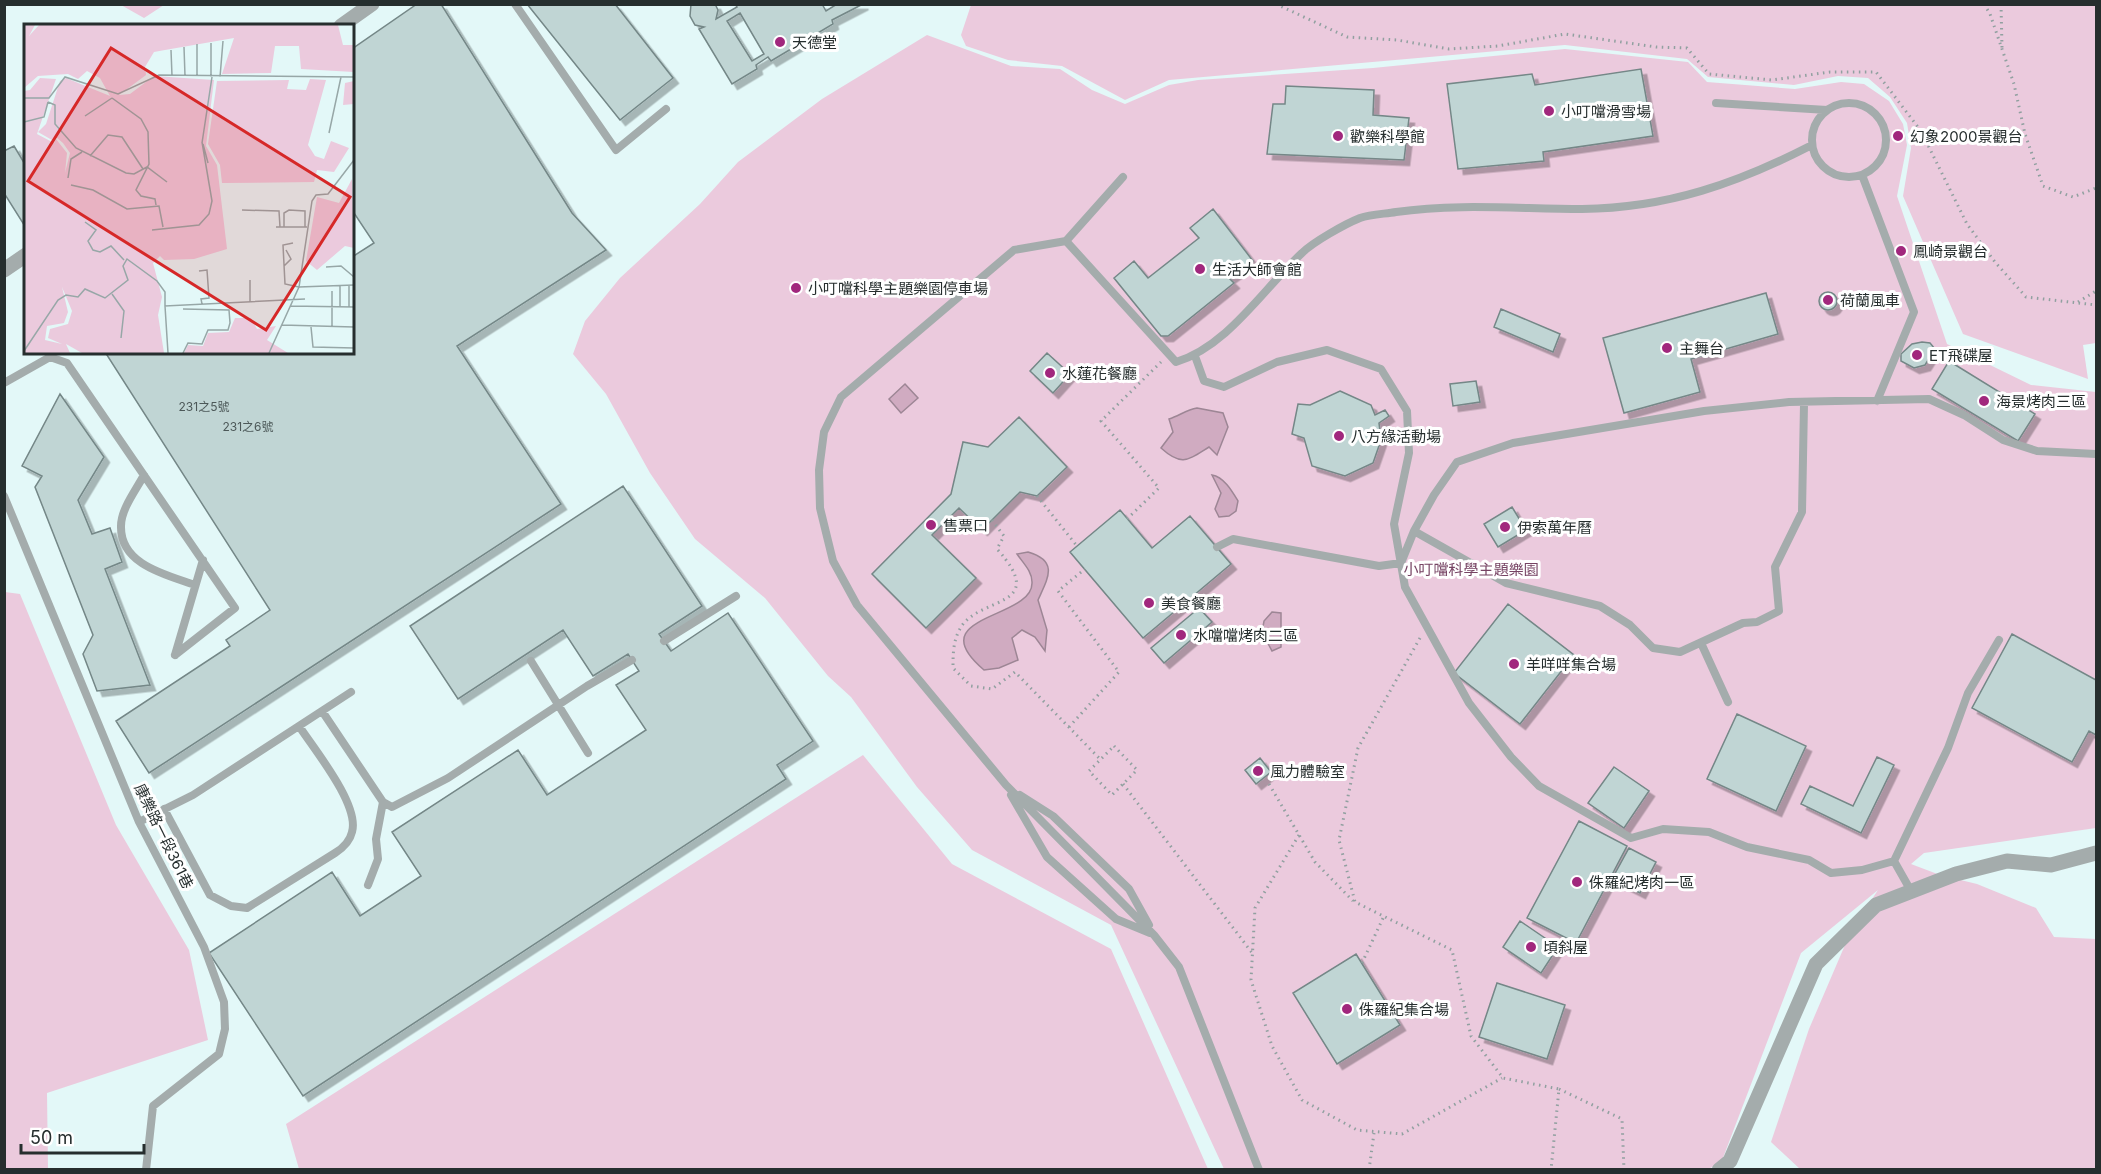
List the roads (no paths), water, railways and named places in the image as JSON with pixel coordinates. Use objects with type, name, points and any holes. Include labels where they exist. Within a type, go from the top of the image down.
[{"type":"street","points":[[344,24],[372,4]]},
{"type":"street","points":[[4,270],[24,256]]},
{"type":"street","points":[[1719,1170],[1730,1161],[1816,964],[1876,905],[1956,873],[2007,861],[2051,865],[2097,854]]},
{"type":"lane","points":[[515,4],[616,150],[666,110]]},
{"type":"lane","points":[[1716,103],[1827,110],[1845,104],[1863,106],[1882,122],[1886,135],[1886,147],[1881,159],[1862,175],[1849,177],[1829,171],[1815,155],[1812,145],[1813,132],[1827,110]]},
{"type":"lane","points":[[1066,241],[1176,362],[1195,356],[1252,307],[1303,251],[1361,217],[1430,207],[1585,209],[1653,204],[1717,188],[1764,170],[1812,145]]},
{"type":"lane","points":[[1862,175],[1914,312],[1877,401]]},
{"type":"lane","points":[[1123,177],[1066,241],[1014,250],[841,398],[824,432],[819,470],[820,508],[833,561],[857,604],[1006,786],[1154,935],[1179,967],[1259,1170]]},
{"type":"lane","points":[[1195,356],[1204,381],[1224,387],[1277,362],[1327,350],[1381,369],[1407,411],[1409,453],[1394,524],[1405,587],[1469,703],[1511,758],[1539,786],[1631,838],[1663,829],[1709,832],[1747,847],[1809,860],[1831,873],[1862,870],[1894,861],[1948,748],[1968,693],[1999,640]]},
{"type":"lane","points":[[4,383],[50,357],[67,363],[235,608],[175,655],[202,560]]},
{"type":"lane","points":[[1401,563],[1414,531],[1457,462],[1513,443],[1704,411],[1789,402],[1804,404],[1929,399],[1964,415],[2003,440],[2037,451],[2097,454]]},
{"type":"lane","points":[[1414,531],[1506,583],[1545,595],[1600,606],[1630,625],[1653,648],[1680,652],[1743,623],[1758,622],[1779,612],[1775,567],[1802,512],[1804,404]]},
{"type":"lane","points":[[144,475],[126,509],[121,526],[127,545],[138,563],[195,585]]},
{"type":"lane","name":"康樂路一段361巷","points":[[4,496],[139,822],[204,946],[224,1002],[225,1029],[219,1054],[153,1106],[146,1170]]},
{"type":"lane","points":[[1217,547],[1233,538],[1379,566],[1401,563]]},
{"type":"lane","points":[[664,641],[736,596]]},
{"type":"lane","points":[[1701,643],[1728,702]]},
{"type":"lane","points":[[322,711],[383,802],[392,807],[448,778],[632,660]]},
{"type":"lane","points":[[531,662],[588,753]]},
{"type":"lane","points":[[139,822],[193,795],[351,692]]},
{"type":"lane","points":[[164,809],[210,895],[231,906],[247,908],[267,896],[345,846],[352,834],[351,810],[299,726]]},
{"type":"lane","points":[[1006,786],[1053,816],[1129,889],[1154,935]]},
{"type":"lane","points":[[1006,786],[1047,857],[1116,919],[1154,935]]},
{"type":"lane","points":[[368,885],[378,859],[376,839],[383,802]]},
{"type":"lane","points":[[1894,861],[1911,891]]},
{"type":"place","name":"天德堂","points":[[780,42]]},
{"type":"place","name":"小叮噹滑雪場","points":[[1549,111]]},
{"type":"place","name":"歡樂科學館","points":[[1338,136]]},
{"type":"place","name":"幻象2000景觀台","points":[[1898,136]]},
{"type":"place","name":"鳳崎景觀台","points":[[1901,251]]},
{"type":"place","name":"生活大師會館","points":[[1200,269]]},
{"type":"place","name":"小叮噹科學主題樂園停車場","points":[[796,288]]},
{"type":"place","name":"荷蘭風車","points":[[1828,300]]},
{"type":"place","name":"主舞台","points":[[1667,348]]},
{"type":"place","name":"ET飛碟屋","points":[[1917,355]]},
{"type":"place","name":"水蓮花餐廳","points":[[1050,373]]},
{"type":"place","name":"海景烤肉三區","points":[[1984,401]]},
{"type":"place","name":"八方緣活動場","points":[[1339,436]]},
{"type":"place","name":"售票口","points":[[931,525]]},
{"type":"place","name":"伊索萬年曆","points":[[1505,527]]},
{"type":"place","name":"美食餐廳","points":[[1149,603]]},
{"type":"place","name":"水噹噹烤肉二區","points":[[1181,635]]},
{"type":"place","name":"羊咩咩集合場","points":[[1514,664]]},
{"type":"place","name":"風力體驗室","points":[[1258,771]]},
{"type":"place","name":"侏羅紀烤肉一區","points":[[1577,882]]},
{"type":"place","name":"頃斜屋","points":[[1531,947]]},
{"type":"place","name":"侏羅紀集合場","points":[[1347,1009]]},
{"type":"park label","name":"小叮噹科學主題樂園","points":[[1471,569]]}]
